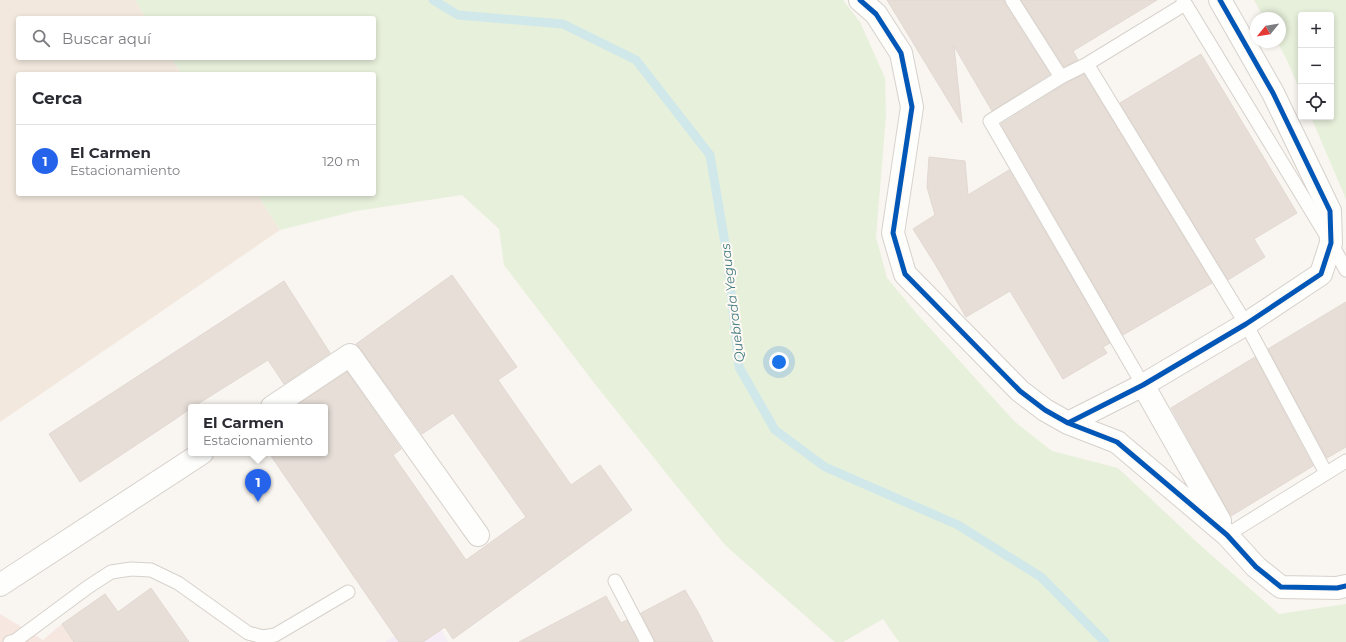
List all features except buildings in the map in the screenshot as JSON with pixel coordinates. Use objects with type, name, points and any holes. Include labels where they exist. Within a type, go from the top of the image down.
[{"type":"street","points":[[860,0],[876,14],[901,53],[912,107],[893,233],[905,274],[1020,391],[1045,410],[1068,423],[1116,442],[1227,535],[1256,567],[1280,587],[1338,588],[1346,586]]},
{"type":"street","points":[[1068,423],[1143,385],[1246,324],[1321,274],[1331,243],[1330,211],[1274,93],[1220,0]]},
{"type":"street","points":[[276,404],[350,355],[478,535]]},
{"type":"street","points":[[1143,385],[1227,535]]},
{"type":"street","points":[[0,585],[197,456]]},
{"type":"lane","points":[[1012,0],[1061,77]]},
{"type":"lane","points":[[1143,385],[990,121],[1061,77],[1087,64],[1184,2],[1346,270]]},
{"type":"lane","points":[[1087,64],[1246,324],[1326,474]]},
{"type":"lane","points":[[1227,535],[1346,461]]},
{"type":"lane","points":[[10,642],[15,640],[111,572],[131,569],[151,570],[178,583],[248,633],[263,637],[275,635],[348,592]]},
{"type":"lane","points":[[615,581],[647,642]]},
{"type":"shaded area","points":[[0,0],[135,0],[145,16],[16,16],[16,60],[172,60],[181,72],[16,72],[16,196],[258,196],[280,230],[0,422]]},
{"type":"shaded area","points":[[105,594],[139,642],[0,642],[0,614],[43,640],[62,624]]},
{"type":"shaded area","points":[[426,616],[437,622],[448,642],[385,642]]},
{"type":"green space","points":[[135,0],[843,0],[860,22],[885,78],[886,115],[876,237],[887,278],[917,314],[1015,422],[1052,451],[1118,468],[1201,546],[1279,614],[1346,604],[1346,642],[899,642],[883,619],[843,642],[835,642],[726,546],[595,384],[504,265],[499,229],[462,195],[356,211],[280,230],[258,196],[376,196],[376,72],[181,72],[172,60],[376,60],[376,16],[145,16]]},
{"type":"green space","points":[[1254,0],[1346,0],[1346,199],[1312,120],[1334,120],[1334,12],[1298,12],[1298,86],[1280,48],[1286,48],[1286,12],[1261,12]]},
{"type":"waterway","name":"Quebrada Yeguas","points":[[433,0],[458,15],[563,24],[636,60],[710,155],[727,255],[739,367],[775,430],[825,467],[958,525],[1041,577],[1105,642]]},
{"type":"cycle path","points":[[860,0],[876,14],[901,53],[912,107],[893,233],[905,274],[1020,391],[1045,410],[1068,423],[1117,442],[1227,535],[1256,567],[1281,587],[1337,588],[1346,586]]},
{"type":"cycle path","points":[[1068,423],[1143,385],[1246,324],[1321,274],[1331,243],[1330,211],[1273,93],[1220,0]]},
{"type":"place","name":"El Carmen","points":[[258,502]]}]
